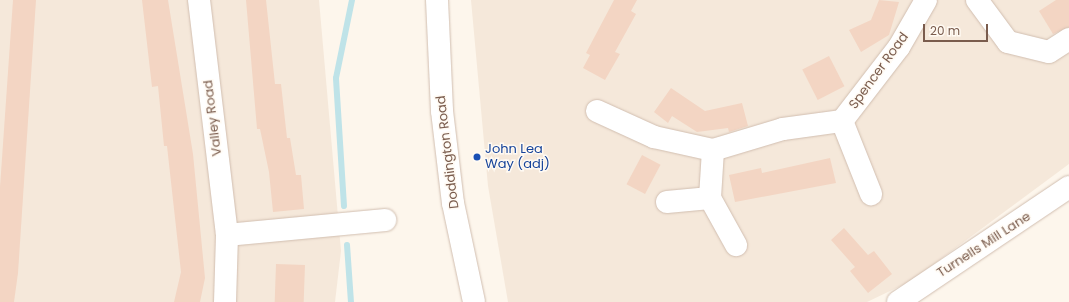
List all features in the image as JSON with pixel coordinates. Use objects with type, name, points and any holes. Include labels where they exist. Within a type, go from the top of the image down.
[{"type":"street","name":"Valley Road","points":[[199,0],[227,235],[225,302]]},
{"type":"street","name":"Doddington Road","points":[[437,0],[443,119],[453,203],[474,302]]},
{"type":"street","name":"Spencer Road","points":[[597,111],[654,137],[713,150],[783,129],[842,122],[899,47],[926,0]]},
{"type":"street","points":[[977,0],[1008,42],[1049,52],[1069,39]]},
{"type":"street","name":"Spencer Road","points":[[842,122],[871,194]]},
{"type":"street","points":[[713,150],[710,198],[736,245]]},
{"type":"street","name":"Turnells Mill Lane","points":[[898,302],[1069,187]]},
{"type":"street","points":[[667,202],[710,198]]},
{"type":"street","points":[[227,235],[385,220]]},
{"type":"shaded area","points":[[0,0],[319,0],[341,251],[335,302],[0,302]]},
{"type":"shaded area","points":[[471,0],[1069,0],[1069,164],[911,281],[867,302],[508,302],[488,186]]},
{"type":"building","points":[[13,0],[36,0],[18,273],[14,302],[0,302],[0,187]]},
{"type":"building","points":[[142,0],[168,0],[193,154],[205,278],[200,302],[174,302],[181,272],[167,146],[164,146],[158,86],[152,87]]},
{"type":"building","points":[[246,0],[266,0],[275,84],[281,84],[287,138],[290,138],[296,175],[301,175],[304,209],[273,212],[269,172],[260,129],[257,129]]},
{"type":"building","points":[[614,0],[637,0],[631,11],[636,14],[615,52],[620,54],[605,80],[583,68],[590,55],[586,53]]},
{"type":"building","points":[[879,0],[899,2],[889,35],[861,52],[849,30],[871,20]]},
{"type":"building","points":[[1056,0],[1069,0],[1069,27],[1053,34],[1039,11]]},
{"type":"building","points":[[829,56],[844,86],[818,100],[802,70]]},
{"type":"building","points":[[671,88],[705,111],[742,103],[748,126],[729,132],[728,128],[697,132],[672,116],[668,123],[654,112]]},
{"type":"building","points":[[642,155],[661,165],[645,194],[627,184]]},
{"type":"building","points":[[830,158],[836,183],[735,202],[729,175],[761,168],[762,173]]},
{"type":"building","points":[[844,228],[868,255],[874,251],[892,274],[868,293],[850,271],[855,267],[831,240]]},
{"type":"building","points":[[276,264],[305,265],[304,302],[275,302]]},
{"type":"waterway","points":[[344,206],[336,78],[352,0]]},
{"type":"waterway","points":[[347,245],[351,302]]},
{"type":"place","name":"John Lea Way (adj)","points":[[477,157]]}]
